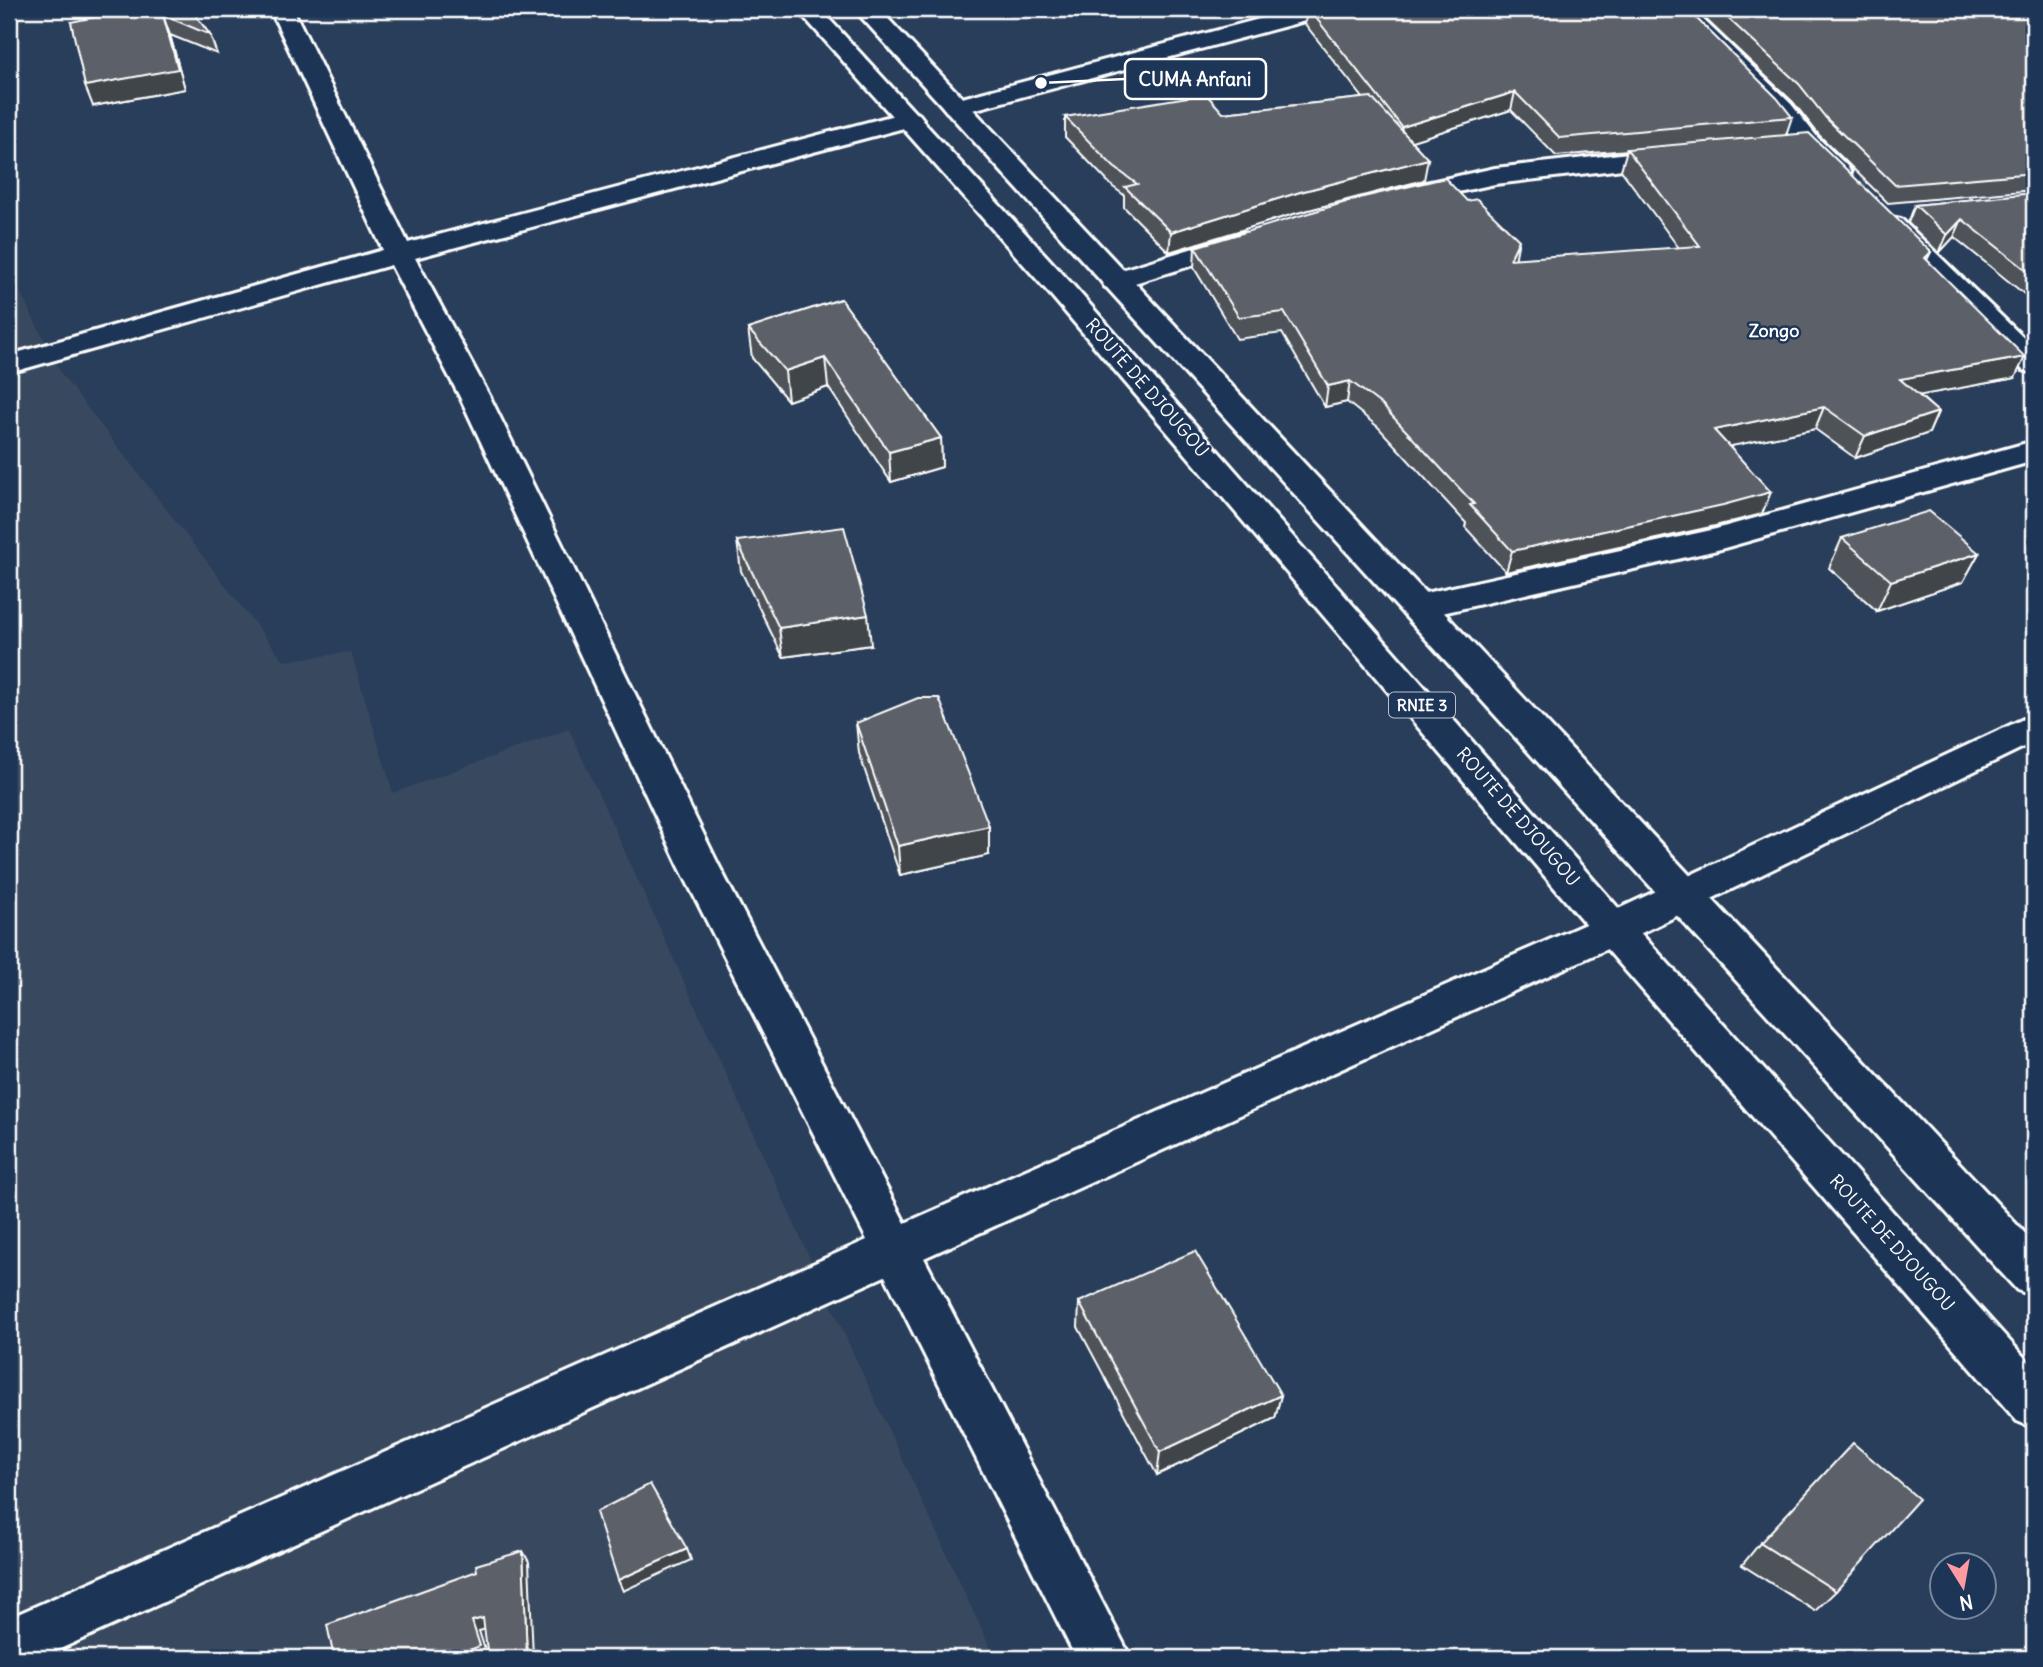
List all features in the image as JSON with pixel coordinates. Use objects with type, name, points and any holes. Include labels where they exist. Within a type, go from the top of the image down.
[{"type":"main road","points":[[281,9],[399,254],[476,399],[699,866],[1104,1658]]},
{"type":"main road","name":"ROUTE DE DJOUGOU","points":[[808,9],[910,119],[1351,622],[1613,929],[2034,1404]]},
{"type":"main road","points":[[866,9],[2034,1275]]},
{"type":"main road","points":[[956,107],[1323,9]]},
{"type":"main road","points":[[1679,9],[1782,109],[1809,143],[1868,203],[2034,364]]},
{"type":"main road","points":[[9,364],[399,254],[910,119]]},
{"type":"main road","points":[[1782,145],[1809,143]]},
{"type":"main road","points":[[1376,203],[1495,176],[1701,153]]},
{"type":"main road","points":[[1868,203],[1919,211]]},
{"type":"main road","points":[[1115,281],[1270,233]]},
{"type":"main road","points":[[1416,607],[1717,539],[2034,451]]},
{"type":"main road","points":[[9,1645],[1613,929],[2034,727]]},
{"type":"shaded area","points":[[9,270],[62,375],[284,661],[351,652],[393,793],[569,729],[995,1658],[9,1658]]},
{"type":"building","points":[[132,9],[191,9],[210,35],[163,15],[178,69],[85,86],[71,22]]},
{"type":"building","points":[[1309,9],[1687,9],[1777,98],[1792,117],[1560,138],[1515,92],[1402,127]]},
{"type":"building","points":[[1718,9],[2034,9],[2034,173],[1895,185],[1826,118],[1799,84]]},
{"type":"building","points":[[1206,94],[1223,113],[1371,97],[1428,159],[1300,192],[1171,232],[1125,187],[1137,184],[1114,167],[1065,117]]},
{"type":"building","points":[[1809,133],[1931,252],[1925,258],[2025,357],[1900,379],[1938,412],[1865,436],[1824,407],[1714,430],[1771,492],[1512,551],[1470,505],[1474,504],[1382,405],[1350,381],[1328,386],[1284,312],[1239,317],[1195,247],[1363,197],[1445,178],[1467,201],[1477,199],[1519,240],[1510,259],[1700,246],[1627,149]]},
{"type":"building","points":[[2034,193],[2034,276],[1962,219],[1947,235],[1915,205]]},
{"type":"building","points":[[841,299],[941,438],[889,452],[825,358],[785,371],[748,329]]},
{"type":"building","points":[[1929,511],[1979,553],[1891,581],[1842,538]]},
{"type":"building","points":[[844,527],[868,615],[779,628],[737,541]]},
{"type":"building","points":[[918,698],[939,698],[989,826],[898,846],[856,723]]},
{"type":"building","points":[[1195,1251],[1281,1395],[1160,1452],[1079,1302]]},
{"type":"building","points":[[1853,1443],[1919,1499],[1836,1591],[1760,1543]]},
{"type":"building","points":[[650,1484],[687,1549],[618,1580],[596,1512]]},
{"type":"building","points":[[523,1551],[527,1658],[488,1658],[483,1618],[472,1621],[480,1646],[449,1658],[334,1658],[327,1625],[477,1571],[476,1565]]},
{"type":"place","name":"CUMA Anfani","points":[[1041,83]]},
{"type":"district","name":"Zongo","points":[[1774,331]]}]
